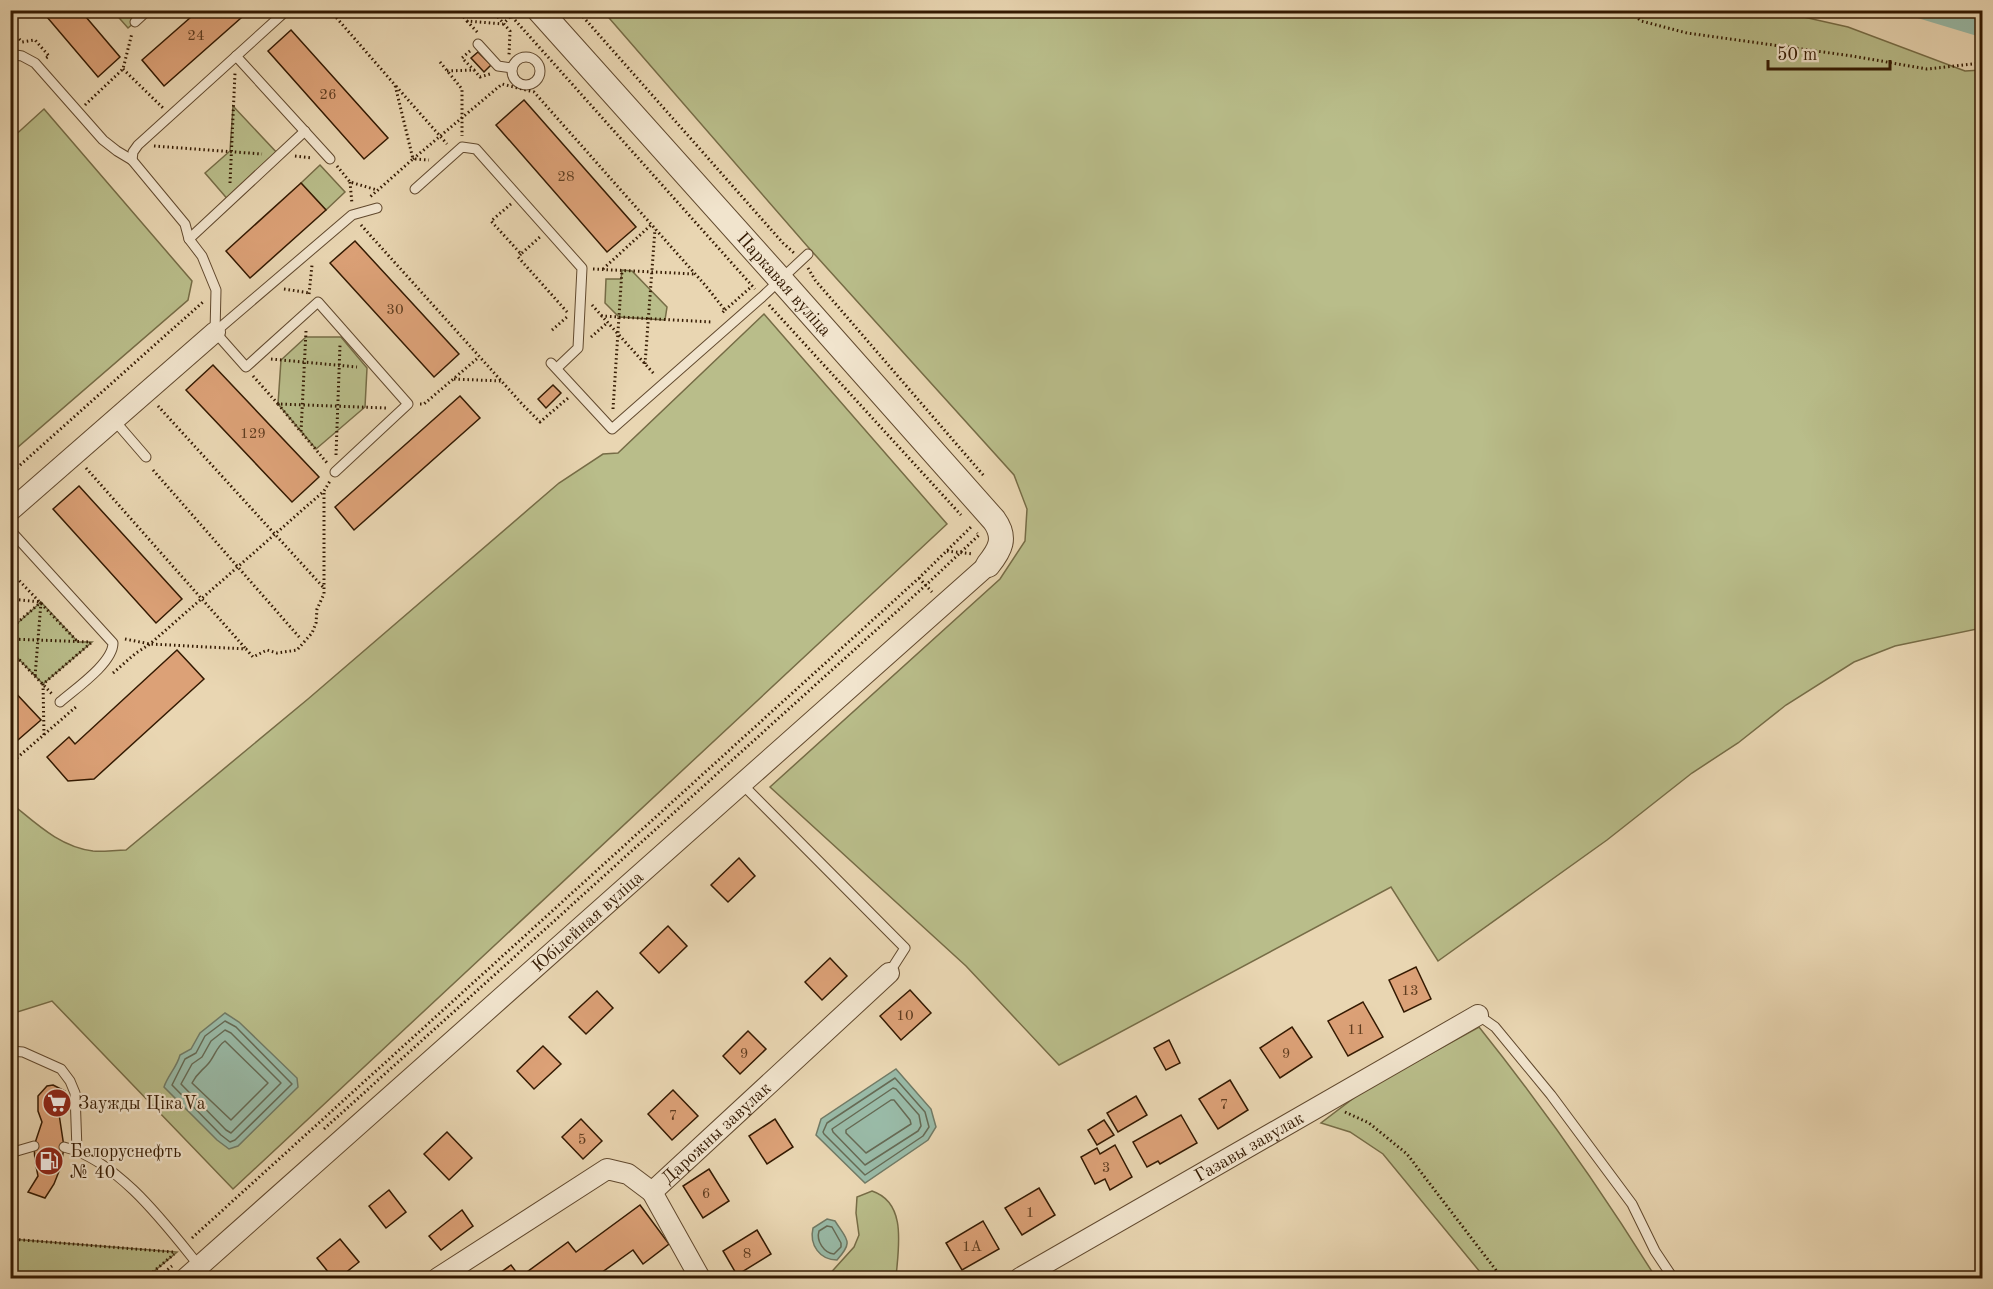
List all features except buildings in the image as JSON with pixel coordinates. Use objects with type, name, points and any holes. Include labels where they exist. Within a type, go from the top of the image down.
[{"type":"street","name":"Паркавая вуліца","points":[[539,10],[999,526],[1002,535],[1001,544],[983,560]]},
{"type":"street","points":[[10,511],[215,332]]},
{"type":"street","name":"Юбілейная вуліца","points":[[189,1261],[742,784],[983,560]]},
{"type":"street","name":"Дарожны завулак","points":[[438,1278],[607,1169],[628,1174],[652,1192],[889,973]]},
{"type":"street","name":"Газавы завулак","points":[[1020,1278],[1478,1015]]},
{"type":"street","points":[[652,1192],[700,1278]]},
{"type":"lane","points":[[135,22],[148,10]]},
{"type":"lane","points":[[132,159],[133,152],[138,145],[287,10]]},
{"type":"lane","points":[[478,44],[498,66],[512,68]]},
{"type":"lane","points":[[10,54],[22,56],[35,63],[103,140],[132,159],[185,224],[189,239],[202,256],[216,290],[215,332],[246,368],[318,302],[406,406],[335,472]]},
{"type":"lane","points":[[236,56],[330,159]]},
{"type":"lane","points":[[521,58],[534,60],[538,64],[540,73],[538,84],[519,83],[513,77],[512,68],[521,58]]},
{"type":"lane","points":[[189,239],[305,131]]},
{"type":"lane","points":[[415,189],[458,150],[476,149],[582,268],[578,348],[554,366],[612,429],[808,254]]},
{"type":"lane","points":[[215,332],[352,215],[377,208]]},
{"type":"lane","points":[[114,420],[146,457]]},
{"type":"lane","points":[[10,530],[113,643],[113,651],[105,662],[60,702]]},
{"type":"lane","points":[[742,784],[905,948],[889,973]]},
{"type":"lane","points":[[1478,1015],[1496,1027],[1551,1095],[1632,1204],[1655,1251],[1673,1278]]},
{"type":"lane","points":[[10,1051],[23,1052],[61,1069],[70,1081],[75,1093],[77,1150]]},
{"type":"lane","points":[[10,1153],[34,1146]]},
{"type":"lane","points":[[63,1147],[77,1150],[109,1170],[140,1195],[189,1261]]},
{"type":"path","points":[[322,10],[326,15],[334,15],[440,136],[458,150]]},
{"type":"path","points":[[458,10],[467,21],[503,24],[511,16]]},
{"type":"path","points":[[462,15],[466,10]]},
{"type":"path","points":[[447,71],[474,70],[480,77],[487,76],[509,55],[510,31],[492,10]]},
{"type":"path","points":[[506,10],[752,286],[964,518]]},
{"type":"path","points":[[1628,10],[1641,21],[1686,33],[1927,69],[1983,63]]},
{"type":"path","points":[[78,111],[123,69],[135,22]]},
{"type":"path","points":[[230,202],[230,151],[236,56]]},
{"type":"path","points":[[440,62],[462,89],[458,150]]},
{"type":"path","points":[[498,66],[502,84]]},
{"type":"path","points":[[123,69],[171,115]]},
{"type":"path","points":[[502,84],[534,92],[725,310]]},
{"type":"path","points":[[352,215],[377,190],[502,84]]},
{"type":"path","points":[[394,85],[413,159]]},
{"type":"path","points":[[138,145],[330,159],[350,182],[377,190]]},
{"type":"path","points":[[350,182],[352,215],[540,422],[577,391]]},
{"type":"path","points":[[519,197],[491,221],[521,254]]},
{"type":"path","points":[[603,269],[651,225]]},
{"type":"path","points":[[645,364],[655,229]]},
{"type":"path","points":[[548,230],[518,257],[570,315]]},
{"type":"path","points":[[301,432],[306,313],[314,247]]},
{"type":"path","points":[[582,268],[695,274]]},
{"type":"path","points":[[605,409],[615,409],[617,333],[622,270]]},
{"type":"path","points":[[704,330],[752,286]]},
{"type":"path","points":[[276,288],[309,292],[318,302]]},
{"type":"path","points":[[10,474],[216,290]]},
{"type":"path","points":[[581,293],[655,375],[647,382]]},
{"type":"path","points":[[601,316],[712,322]]},
{"type":"path","points":[[111,675],[150,644],[324,491],[335,472],[341,328]]},
{"type":"path","points":[[278,404],[406,406],[424,404],[479,357]]},
{"type":"path","points":[[257,358],[377,369]]},
{"type":"path","points":[[246,368],[335,472]]},
{"type":"path","points":[[454,379],[501,381]]},
{"type":"path","points":[[152,399],[324,589]]},
{"type":"path","points":[[81,462],[253,657],[267,650],[277,653],[297,650],[312,633],[316,623],[317,609],[324,594],[324,491]]},
{"type":"path","points":[[153,470],[300,638]]},
{"type":"path","points":[[157,1278],[189,1261],[947,551],[972,527],[979,535],[961,552],[321,1132]]},
{"type":"path","points":[[947,551],[961,552],[983,560]]},
{"type":"path","points":[[10,571],[78,642]]},
{"type":"path","points":[[10,599],[41,603]]},
{"type":"path","points":[[10,629],[41,603]]},
{"type":"path","points":[[35,677],[41,603]]},
{"type":"path","points":[[10,639],[92,642],[122,638],[150,644],[246,649]]},
{"type":"path","points":[[43,684],[92,642]]},
{"type":"path","points":[[10,650],[70,713]]},
{"type":"path","points":[[43,684],[44,735]]},
{"type":"path","points":[[10,764],[78,705]]},
{"type":"path","points":[[1324,1102],[1369,1123],[1407,1154],[1502,1278]]},
{"type":"path","points":[[10,1239],[177,1252],[146,1278]]},
{"type":"green space","points":[[113,11],[148,11],[128,28]]},
{"type":"green space","points":[[603,11],[1777,11],[1848,27],[1965,71],[1982,70],[1982,628],[1895,646],[1854,662],[1786,705],[1738,743],[1692,773],[1607,840],[1438,961],[1391,887],[1059,1065],[966,966],[770,787],[1000,579],[1025,541],[1027,509],[1014,475],[808,247]]},
{"type":"green space","points":[[233,106],[279,155],[230,202],[205,173],[230,151]]},
{"type":"green space","points":[[44,109],[192,281],[188,300],[11,453],[11,139]]},
{"type":"green space","points":[[320,165],[345,192],[326,210],[301,183]]},
{"type":"green space","points":[[622,270],[632,271],[667,307],[665,320],[619,317],[605,303],[606,279],[621,279]]},
{"type":"green space","points":[[764,314],[947,524],[233,1189],[52,1001],[11,1014],[10,813],[17,808],[61,841],[82,849],[126,850],[308,699],[559,483],[603,454],[618,453]]},
{"type":"green space","points":[[306,337],[341,337],[367,368],[365,407],[316,449],[278,404],[281,360]]},
{"type":"green space","points":[[41,602],[78,642],[92,642],[43,684],[10,650],[11,629]]},
{"type":"green space","points":[[1479,1027],[1571,1150],[1615,1213],[1656,1278],[1485,1278],[1383,1154],[1350,1132],[1321,1123],[1363,1091]]},
{"type":"green space","points":[[872,1191],[883,1197],[896,1216],[899,1241],[896,1278],[826,1278],[854,1247],[859,1235],[856,1213],[857,1197]]},
{"type":"green space","points":[[10,1239],[177,1252],[146,1278],[11,1278]]},
{"type":"water","points":[[225,1013],[239,1022],[297,1078],[298,1087],[238,1146],[229,1149],[164,1087],[180,1055],[191,1049],[200,1033]]},
{"type":"water","points":[[896,1069],[931,1109],[936,1127],[928,1140],[865,1183],[816,1135],[821,1119]]},
{"type":"water","points":[[827,1219],[835,1221],[847,1240],[846,1249],[837,1260],[821,1254],[814,1246],[813,1228]]},
{"type":"waterway","points":[[1919,10],[1982,29]]},
{"type":"place","name":"Заужды ЦікаVа","points":[[57,1103]]},
{"type":"place","name":"Белоруснефть № 40","points":[[49,1161]]}]
